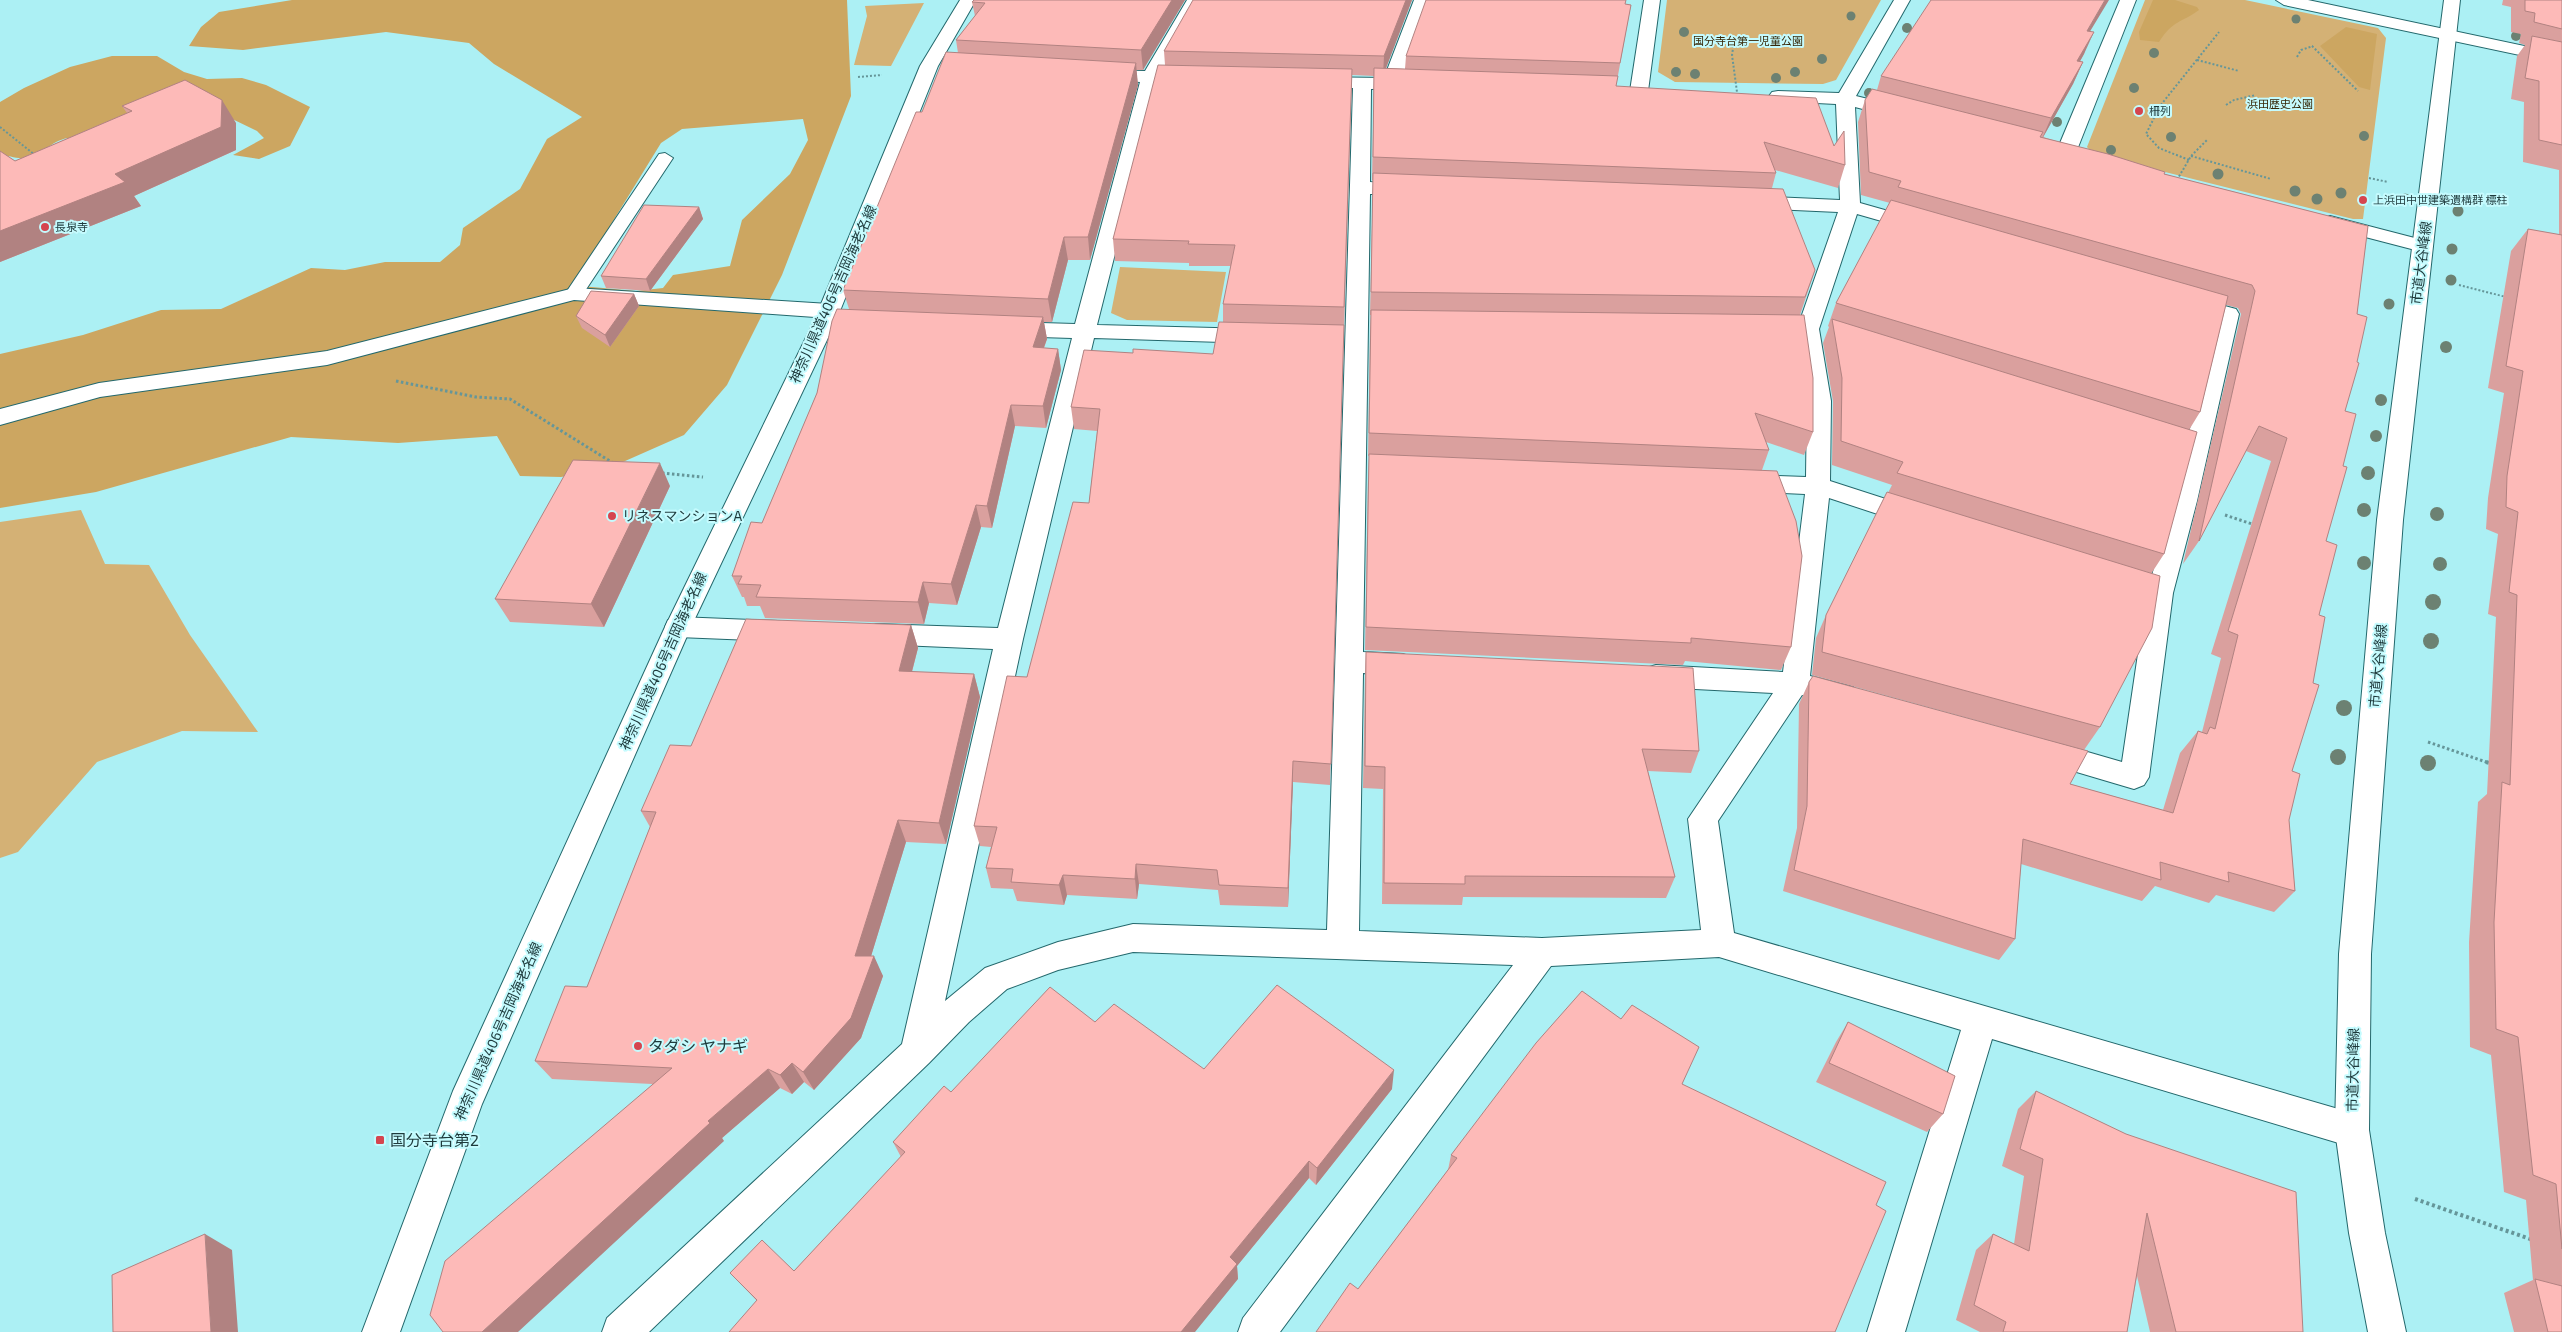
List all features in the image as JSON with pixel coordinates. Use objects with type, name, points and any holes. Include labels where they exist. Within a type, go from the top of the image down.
[{"type":"street","name":"神奈川県道406号吉岡海老名線","points":[[381,1332],[465,1103],[678,627],[832,318],[968,0]]},
{"type":"street","points":[[917,1052],[1009,639],[1084,332],[1150,78],[1195,0]]},
{"type":"street","points":[[1391,83],[1422,0]]},
{"type":"street","points":[[1639,91],[1652,0]]},
{"type":"street","points":[[1719,943],[1703,819],[1795,682],[1818,486],[1819,401],[1799,329],[1850,206],[1845,99],[1902,0]]},
{"type":"street","points":[[2046,150],[2074,158],[2128,0]]},
{"type":"street","points":[[2284,0],[2562,59]]},
{"type":"street","name":"市道大谷峰線","points":[[2387,1332],[2367,1233],[2352,1130],[2356,944],[2390,520],[2452,0]]},
{"type":"street","points":[[1082,74],[1207,79]]},
{"type":"street","points":[[1295,82],[1430,84]]},
{"type":"street","points":[[1343,946],[1350,662],[1364,467],[1356,331],[1362,83]]},
{"type":"street","points":[[1621,90],[1659,92]]},
{"type":"street","points":[[1738,95],[1845,99],[1924,119]]},
{"type":"street","points":[[1360,188],[1428,190]]},
{"type":"street","points":[[1732,201],[1850,206],[1942,232]]},
{"type":"street","points":[[2315,218],[2423,246]]},
{"type":"street","points":[[0,418],[99,390],[327,358],[574,294],[832,318]]},
{"type":"street","points":[[2021,745],[2134,777],[2150,590],[2185,501],[2186,446],[2228,314],[2162,295]]},
{"type":"street","points":[[988,328],[1272,336]]},
{"type":"street","points":[[1799,329],[1835,338]]},
{"type":"street","points":[[1722,482],[1818,486],[1942,526]]},
{"type":"street","points":[[678,627],[804,632]]},
{"type":"street","points":[[853,633],[1009,639]]},
{"type":"street","points":[[1350,662],[1428,666]]},
{"type":"street","points":[[1633,675],[1795,682],[1862,700]]},
{"type":"street","points":[[621,1332],[917,1052],[957,1010],[996,978],[1067,954],[1133,938],[1542,952],[1719,943],[2352,1130]]},
{"type":"street","points":[[1257,1332],[1542,952]]},
{"type":"street","points":[[1886,1332],[1981,1020]]},
{"type":"lane","points":[[574,294],[666,158]]},
{"type":"path","points":[[2189,160],[2159,148],[2150,142],[2146,134],[2160,106],[2219,32]]},
{"type":"path","points":[[1734,42],[1732,55],[1738,95]]},
{"type":"path","points":[[2296,57],[2301,50],[2312,46],[2358,90]]},
{"type":"path","points":[[2197,60],[2239,71]]},
{"type":"path","points":[[2226,105],[2234,100],[2256,95]]},
{"type":"path","points":[[0,127],[36,156]]},
{"type":"path","points":[[2176,183],[2191,156],[2208,139]]},
{"type":"path","points":[[2191,156],[2271,179]]},
{"type":"path","points":[[2369,178],[2391,183]]},
{"type":"path","points":[[2456,284],[2507,297]]},
{"type":"path","points":[[327,358],[368,375],[476,397],[510,399],[615,465]]},
{"type":"path","points":[[661,473],[707,477]]},
{"type":"path","points":[[2185,501],[2264,528]]},
{"type":"path","points":[[2428,742],[2497,766]]},
{"type":"path","points":[[2415,1199],[2535,1241]]},
{"type":"green space","name":"国分寺台第一児童公園","points":[[1667,0],[1881,0],[1836,80],[1823,84],[1675,82],[1658,72]]},
{"type":"green space","name":"浜田歴史公園","points":[[2145,0],[2245,0],[2378,28],[2386,38],[2363,219],[2353,219],[2093,154],[2087,147]]},
{"type":"green space","points":[[924,3],[891,66],[854,65],[867,16],[865,6]]},
{"type":"green space","points":[[1120,267],[1226,272],[1217,322],[1127,320],[1111,313]]},
{"type":"green space","points":[[81,510],[105,564],[149,565],[190,635],[258,732],[182,731],[97,762],[18,852],[0,858],[0,522]]},
{"type":"shaded area","points":[[292,0],[847,0],[851,96],[782,275],[727,385],[684,435],[607,469],[561,477],[520,476],[497,436],[398,443],[291,437],[96,492],[0,508],[0,354],[83,335],[161,310],[221,309],[311,268],[345,270],[385,262],[440,262],[460,245],[463,228],[520,189],[547,139],[582,117],[494,64],[469,43],[386,32],[243,50],[189,46],[201,27],[219,12]],"holes":[[[803,119],[808,140],[790,174],[742,220],[730,266],[673,275],[663,288],[636,291],[581,286],[578,278],[661,143],[682,129]]]},
{"type":"shaded area","points":[[2153,0],[2175,0],[2197,7],[2199,10],[2173,26],[2159,42],[2140,40],[2139,32]]},
{"type":"shaded area","points":[[2346,27],[2377,34],[2370,90],[2359,87],[2320,46]]},
{"type":"shaded area","points":[[112,56],[157,56],[184,72],[207,79],[242,78],[266,85],[310,107],[290,146],[259,159],[233,155],[264,138],[257,131],[193,100],[62,145],[68,138],[62,139],[30,157],[21,158],[0,155],[0,102],[24,88],[70,67]]},
{"type":"building","points":[[974,0],[1172,0],[1141,50],[956,40],[985,3],[972,2]]},
{"type":"building","points":[[1193,0],[1406,0],[1384,56],[1164,51]]},
{"type":"building","points":[[1426,0],[1626,0],[1625,4],[1631,5],[1620,63],[1406,56]]},
{"type":"building","points":[[1931,0],[2105,0],[2087,31],[2094,32],[2077,61],[2083,62],[2051,118],[1881,76]]},
{"type":"building","points":[[2525,0],[2562,0],[2562,29],[2534,22],[2535,13],[2525,11]]},
{"type":"building","points":[[2532,36],[2562,42],[2562,145],[2539,140],[2539,81],[2525,78]]},
{"type":"building","points":[[946,52],[1136,63],[1088,237],[1064,237],[1048,299],[843,290],[916,112],[922,112]]},
{"type":"building","points":[[1158,65],[1352,69],[1344,307],[1223,304],[1235,245],[1188,244],[1189,241],[1113,239]]},
{"type":"building","points":[[1374,68],[1618,76],[1616,86],[1816,98],[1834,146],[1844,131],[1845,165],[1764,142],[1776,173],[1373,157]]},
{"type":"building","points":[[185,80],[222,100],[221,127],[115,174],[125,182],[0,231],[0,151],[15,161],[132,111],[122,106]]},
{"type":"building","points":[[1872,89],[2043,132],[2040,137],[2108,154],[2165,172],[2164,174],[2368,226],[2357,314],[2367,317],[2357,362],[2359,363],[2345,411],[2356,414],[2343,466],[2347,467],[2326,541],[2337,545],[2319,615],[2325,617],[2313,683],[2319,685],[2292,771],[2300,774],[2289,820],[2295,891],[2228,872],[2229,882],[2160,862],[2161,880],[2023,839],[2015,939],[1794,870],[1807,806],[1809,682],[1813,676],[2088,751],[2070,784],[2173,813],[2198,731],[2207,734],[2210,727],[2215,729],[2238,635],[2228,631],[2287,438],[2259,426],[2199,541],[2255,291],[2252,285],[1898,187],[1901,181],[1869,172],[1865,100]]},
{"type":"building","points":[[1373,173],[1783,189],[1815,270],[1805,297],[1371,292]]},
{"type":"building","points":[[1891,200],[2228,296],[2200,412],[1836,303]]},
{"type":"building","points":[[644,205],[699,207],[646,279],[601,276]]},
{"type":"building","points":[[2528,229],[2562,235],[2562,1249],[2556,1184],[2533,1175],[2518,1037],[2496,1029],[2494,922],[2502,782],[2510,785],[2517,595],[2509,592],[2518,512],[2506,507],[2507,476],[2523,371],[2506,366]]},
{"type":"building","points":[[591,291],[634,294],[605,335],[576,316]]},
{"type":"building","points":[[837,309],[1043,317],[1033,347],[1058,349],[1043,406],[1011,405],[987,506],[976,505],[951,584],[923,582],[918,602],[756,597],[761,585],[738,584],[742,576],[732,576],[751,522],[762,523],[817,393],[832,321]]},
{"type":"building","points":[[1371,310],[1804,315],[1813,378],[1813,432],[1755,413],[1769,450],[1369,433]]},
{"type":"building","points":[[1832,319],[2197,432],[2164,554],[1897,473],[1903,462],[1841,441],[1842,378]]},
{"type":"building","points":[[1219,322],[1344,325],[1331,764],[1293,761],[1288,888],[1219,885],[1217,870],[1136,864],[1135,879],[1063,875],[1059,885],[1011,882],[1013,869],[986,868],[997,827],[974,826],[1007,676],[1027,677],[1073,502],[1089,503],[1100,409],[1071,407],[1084,350],[1133,353],[1133,349],[1213,354]]},
{"type":"building","points":[[1369,454],[1777,471],[1796,521],[1802,556],[1791,647],[1691,638],[1691,643],[1366,627]]},
{"type":"building","points":[[573,460],[660,463],[591,604],[495,599]]},
{"type":"building","points":[[1887,492],[2160,576],[2152,628],[2100,727],[1822,652],[1826,615]]},
{"type":"building","points":[[746,619],[911,625],[899,671],[974,674],[939,823],[898,820],[855,956],[874,956],[851,1018],[803,1072],[792,1063],[780,1075],[768,1069],[708,1121],[710,1123],[482,1332],[443,1332],[430,1315],[445,1261],[672,1068],[535,1061],[565,986],[587,987],[656,812],[641,811],[670,745],[691,746]]},
{"type":"building","points":[[1366,652],[1693,668],[1699,751],[1642,749],[1675,877],[1465,876],[1465,884],[1384,883],[1385,767],[1365,766]]},
{"type":"building","points":[[1277,985],[1394,1070],[1317,1168],[1309,1161],[1230,1257],[1237,1264],[1181,1332],[729,1332],[757,1300],[730,1273],[762,1240],[794,1271],[905,1152],[893,1142],[944,1086],[951,1092],[1050,987],[1095,1022],[1114,1004],[1204,1069]]},
{"type":"building","points":[[1582,991],[1621,1019],[1632,1005],[1699,1047],[1682,1084],[1886,1182],[1876,1205],[1886,1211],[1835,1332],[1316,1332],[1350,1283],[1358,1289],[1457,1158],[1451,1155],[1536,1043]]},
{"type":"building","points":[[1848,1022],[1955,1076],[1943,1114],[1829,1063]]},
{"type":"building","points":[[2036,1091],[2126,1134],[2296,1192],[2303,1332],[2176,1332],[2147,1213],[2127,1332],[2003,1332],[2006,1322],[1974,1305],[1993,1234],[2029,1251],[2043,1159],[2020,1149]]},
{"type":"building","points":[[205,1234],[211,1332],[113,1332],[112,1275]]},
{"type":"building","points":[[2535,1279],[2562,1286],[2562,1332],[2548,1332]]},
{"type":"place","name":"柵列","points":[[2139,111]]},
{"type":"place","name":"上浜田中世建築遺構群 標柱","points":[[2363,200]]},
{"type":"place","name":"長泉寺","points":[[45,227]]},
{"type":"place","name":"リネスマンションA","points":[[612,516]]},
{"type":"place","name":"タダシ ヤナギ","points":[[638,1046]]},
{"type":"place","name":"国分寺台第2","points":[[380,1140]]}]
